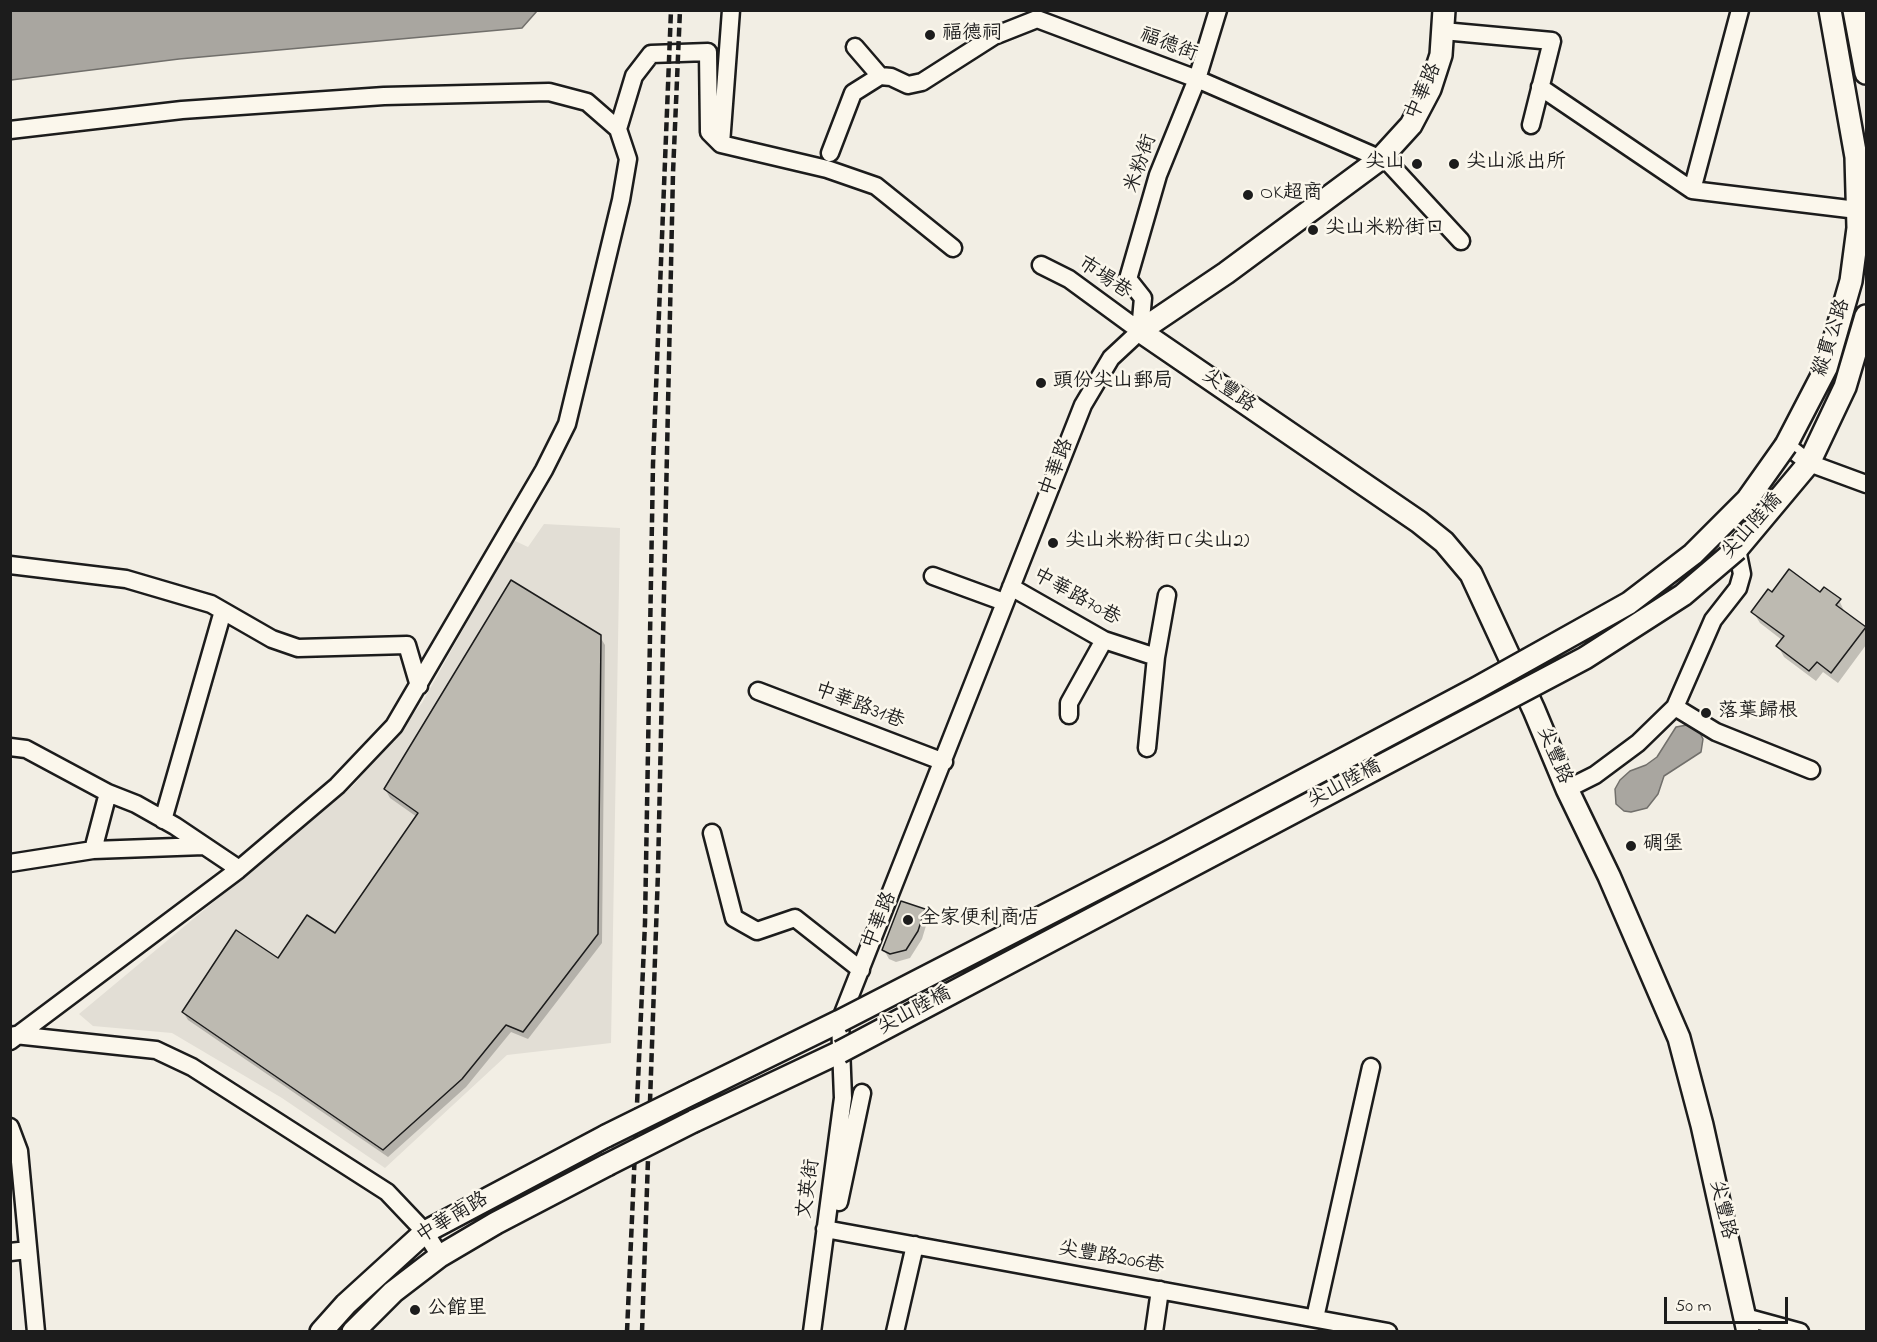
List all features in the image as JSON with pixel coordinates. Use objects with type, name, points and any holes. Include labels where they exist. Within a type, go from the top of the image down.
[{"type":"main road","name":"縱貫公路","points":[[1786,445],[1827,368],[1851,281],[1858,228],[1856,157],[1830,10]]},
{"type":"main road","points":[[1854,10],[1863,36],[1866,73]]},
{"type":"main road","name":"中華路","points":[[1140,331],[1236,266],[1380,159],[1411,125],[1430,89],[1441,55],[1444,21]]},
{"type":"main road","name":"縱貫公路","points":[[1809,463],[1845,387],[1866,316]]},
{"type":"main road","name":"尖豐路","points":[[1140,331],[1341,466],[1444,542],[1471,574],[1534,710],[1567,789],[1610,876],[1678,1038],[1702,1125],[1746,1324]]},
{"type":"main road","name":"尖山陸橋","points":[[840,1020],[1209,830],[1477,688],[1629,603],[1693,554],[1740,507],[1786,445]]},
{"type":"main road","name":"尖山陸橋","points":[[840,1052],[1585,658],[1683,595],[1737,549],[1809,463]]},
{"type":"main road","name":"中華南路","points":[[321,1332],[346,1304],[425,1232],[606,1136],[840,1020]]},
{"type":"main road","name":"中華南路","points":[[353,1332],[393,1292],[440,1256],[496,1222],[694,1121],[840,1052]]},
{"type":"street","points":[[721,144],[731,10]]},
{"type":"street","name":"米粉街","points":[[1140,331],[1143,298],[1128,279],[1158,175],[1197,79],[1218,10]]},
{"type":"street","points":[[1692,190],[1740,10]]},
{"type":"street","name":"福德街","points":[[880,76],[891,76],[908,85],[922,82],[994,36],[1037,19],[1197,79],[1388,162],[1461,241]]},
{"type":"street","points":[[1444,21],[1552,41],[1530,125]]},
{"type":"street","points":[[830,153],[853,93],[880,76],[855,46]]},
{"type":"street","points":[[618,129],[634,76],[651,54],[708,52],[709,132],[721,144],[827,169],[876,186],[953,248]]},
{"type":"street","points":[[1540,87],[1692,190],[1857,210]]},
{"type":"street","points":[[10,130],[182,110],[384,96],[549,92],[587,102],[618,129],[628,159],[567,424],[544,470],[394,726],[337,786],[239,869],[13,1037]]},
{"type":"street","name":"市場巷","points":[[1041,265],[1069,279],[1140,331]]},
{"type":"street","name":"中華路","points":[[840,1052],[840,1020],[944,762],[1004,602],[1083,405],[1111,358],[1140,331]]},
{"type":"street","points":[[1786,445],[1809,463],[1866,484]]},
{"type":"street","points":[[1567,789],[1604,769],[1638,742],[1675,707],[1713,620],[1738,588],[1742,574],[1737,549]]},
{"type":"street","points":[[10,565],[126,579],[211,604],[272,639],[298,648],[407,645],[419,686]]},
{"type":"street","points":[[933,576],[1004,602]]},
{"type":"street","name":"中華路70巷","points":[[1011,586],[1104,640],[1156,657]]},
{"type":"street","points":[[1147,748],[1156,657],[1167,595]]},
{"type":"street","points":[[163,820],[223,611]]},
{"type":"street","points":[[1069,715],[1069,703],[1104,640]]},
{"type":"street","name":"中華路31巷","points":[[758,692],[944,762]]},
{"type":"street","points":[[1675,707],[1716,732],[1811,770]]},
{"type":"street","points":[[10,747],[26,749],[163,820],[239,869]]},
{"type":"street","points":[[93,850],[108,793]]},
{"type":"street","points":[[712,833],[734,918],[757,931],[795,918],[861,970]]},
{"type":"street","points":[[10,862],[93,850],[204,846]]},
{"type":"street","points":[[13,1037],[156,1050],[192,1067],[387,1192],[425,1232],[440,1256]]},
{"type":"street","name":"文英街","points":[[812,1332],[843,1098],[840,1052]]},
{"type":"street","points":[[1315,1318],[1371,1067]]},
{"type":"street","points":[[825,1229],[835,1219],[862,1093]]},
{"type":"street","points":[[10,1127],[19,1151],[36,1332]]},
{"type":"street","name":"尖豐路206巷","points":[[825,1229],[1388,1332]]},
{"type":"street","points":[[895,1332],[915,1245]]},
{"type":"street","points":[[10,1252],[28,1250]]},
{"type":"street","points":[[1154,1332],[1160,1290]]},
{"type":"street","points":[[1746,1324],[1800,1332]]},
{"type":"shaded area","points":[[10,11],[537,11],[522,28],[179,59],[11,80]]},
{"type":"shaded area","points":[[544,524],[620,528],[611,1043],[507,1055],[385,1168],[282,1098],[172,1033],[93,1026],[79,1014],[353,786],[422,703],[513,540],[528,547]]},
{"type":"shaded area","points":[[1687,725],[1700,733],[1703,739],[1701,752],[1664,776],[1658,794],[1647,808],[1631,812],[1624,811],[1616,804],[1615,789],[1620,780],[1630,771],[1646,765],[1657,757],[1676,727]]},
{"type":"building","points":[[1789,569],[1820,592],[1824,587],[1841,599],[1836,605],[1866,627],[1831,673],[1817,662],[1809,671],[1776,646],[1784,636],[1751,612],[1768,589],[1772,592]]},
{"type":"building","points":[[511,580],[601,635],[598,934],[523,1032],[506,1025],[462,1079],[383,1150],[182,1012],[236,930],[278,958],[307,915],[335,933],[418,813],[384,789]]},
{"type":"building","name":"全家便利商店","points":[[901,901],[925,909],[918,931],[906,950],[890,954],[882,950]]},
{"type":"railway","points":[[627,1332],[645,923],[653,464],[671,10]]},
{"type":"railway","points":[[642,1332],[658,872],[673,173],[680,10]]},
{"type":"place","name":"福德祠","points":[[930,35]]},
{"type":"place","name":"尖山","points":[[1417,164]]},
{"type":"place","name":"尖山派出所","points":[[1454,164]]},
{"type":"place","name":"OK超商","points":[[1248,195]]},
{"type":"place","name":"尖山米粉街口","points":[[1313,230]]},
{"type":"place","name":"頭份尖山郵局","points":[[1041,383]]},
{"type":"place","name":"尖山米粉街口(尖山2)","points":[[1053,543]]},
{"type":"place","name":"落葉歸根","points":[[1706,713]]},
{"type":"place","name":"碉堡","points":[[1631,846]]},
{"type":"place","name":"全家便利商店","points":[[908,920]]},
{"type":"place","name":"公館里","points":[[415,1310]]}]
